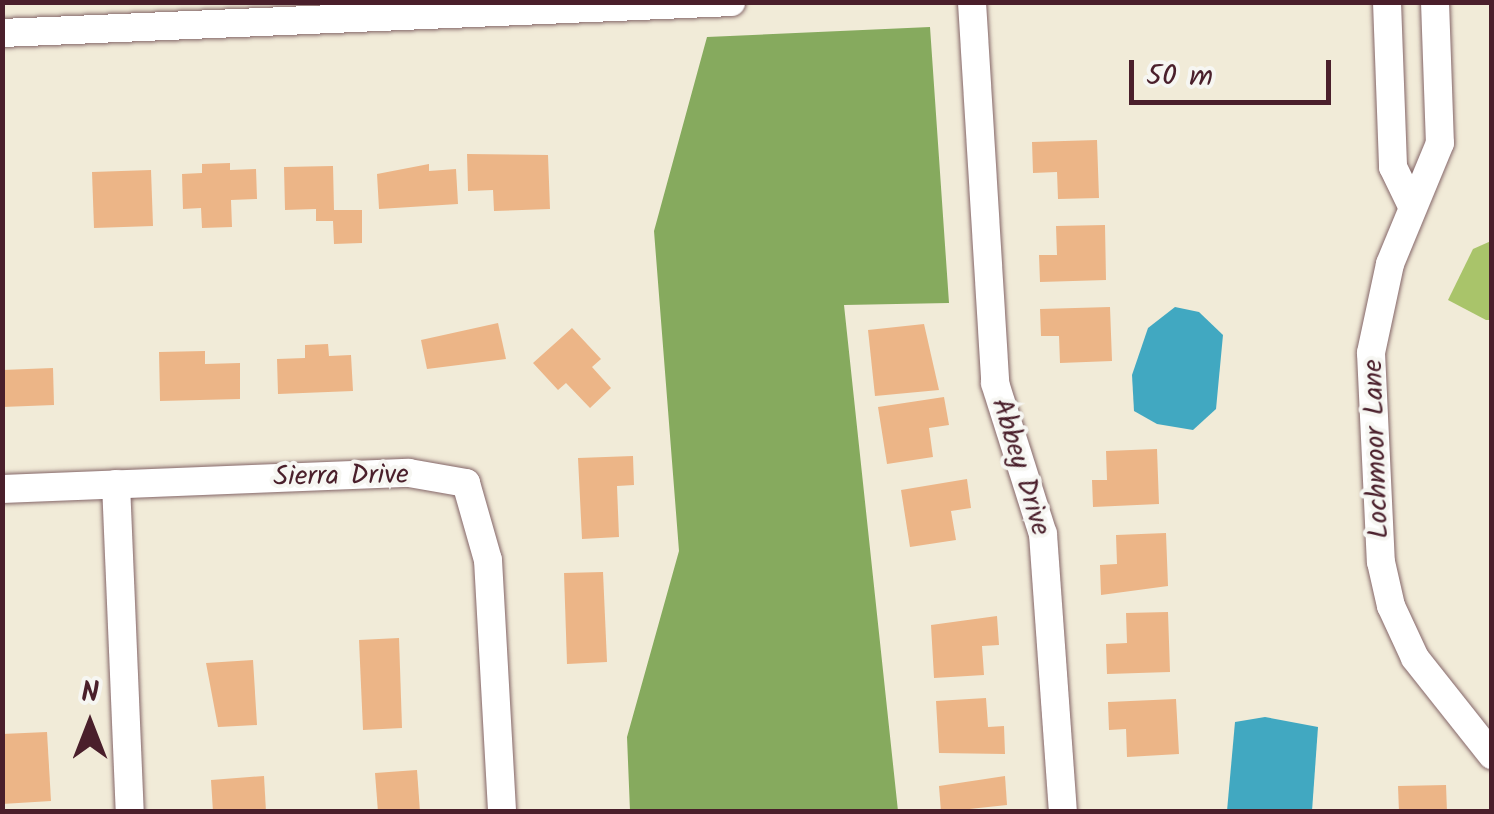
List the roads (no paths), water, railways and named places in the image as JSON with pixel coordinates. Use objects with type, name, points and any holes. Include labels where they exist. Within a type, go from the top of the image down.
[{"type":"street","points":[[2,33],[730,2]]},
{"type":"street","name":"Abbey Drive","points":[[972,2],[995,383],[1044,534],[1063,812]]},
{"type":"street","points":[[1388,2],[1393,167],[1411,204]]},
{"type":"street","name":"Lochmoor Lane","points":[[1435,2],[1440,143],[1411,204],[1371,352],[1384,582],[1415,658],[1492,754]]},
{"type":"street","name":"Sierra Drive","points":[[2,490],[410,473],[466,483],[488,560],[502,812]]},
{"type":"street","points":[[116,484],[130,812]]},
{"type":"water","points":[[1175,307],[1199,312],[1223,335],[1216,409],[1193,430],[1157,424],[1134,411],[1132,375],[1148,328]]},
{"type":"water","points":[[1265,717],[1318,727],[1312,811],[1227,811],[1235,722]]}]
